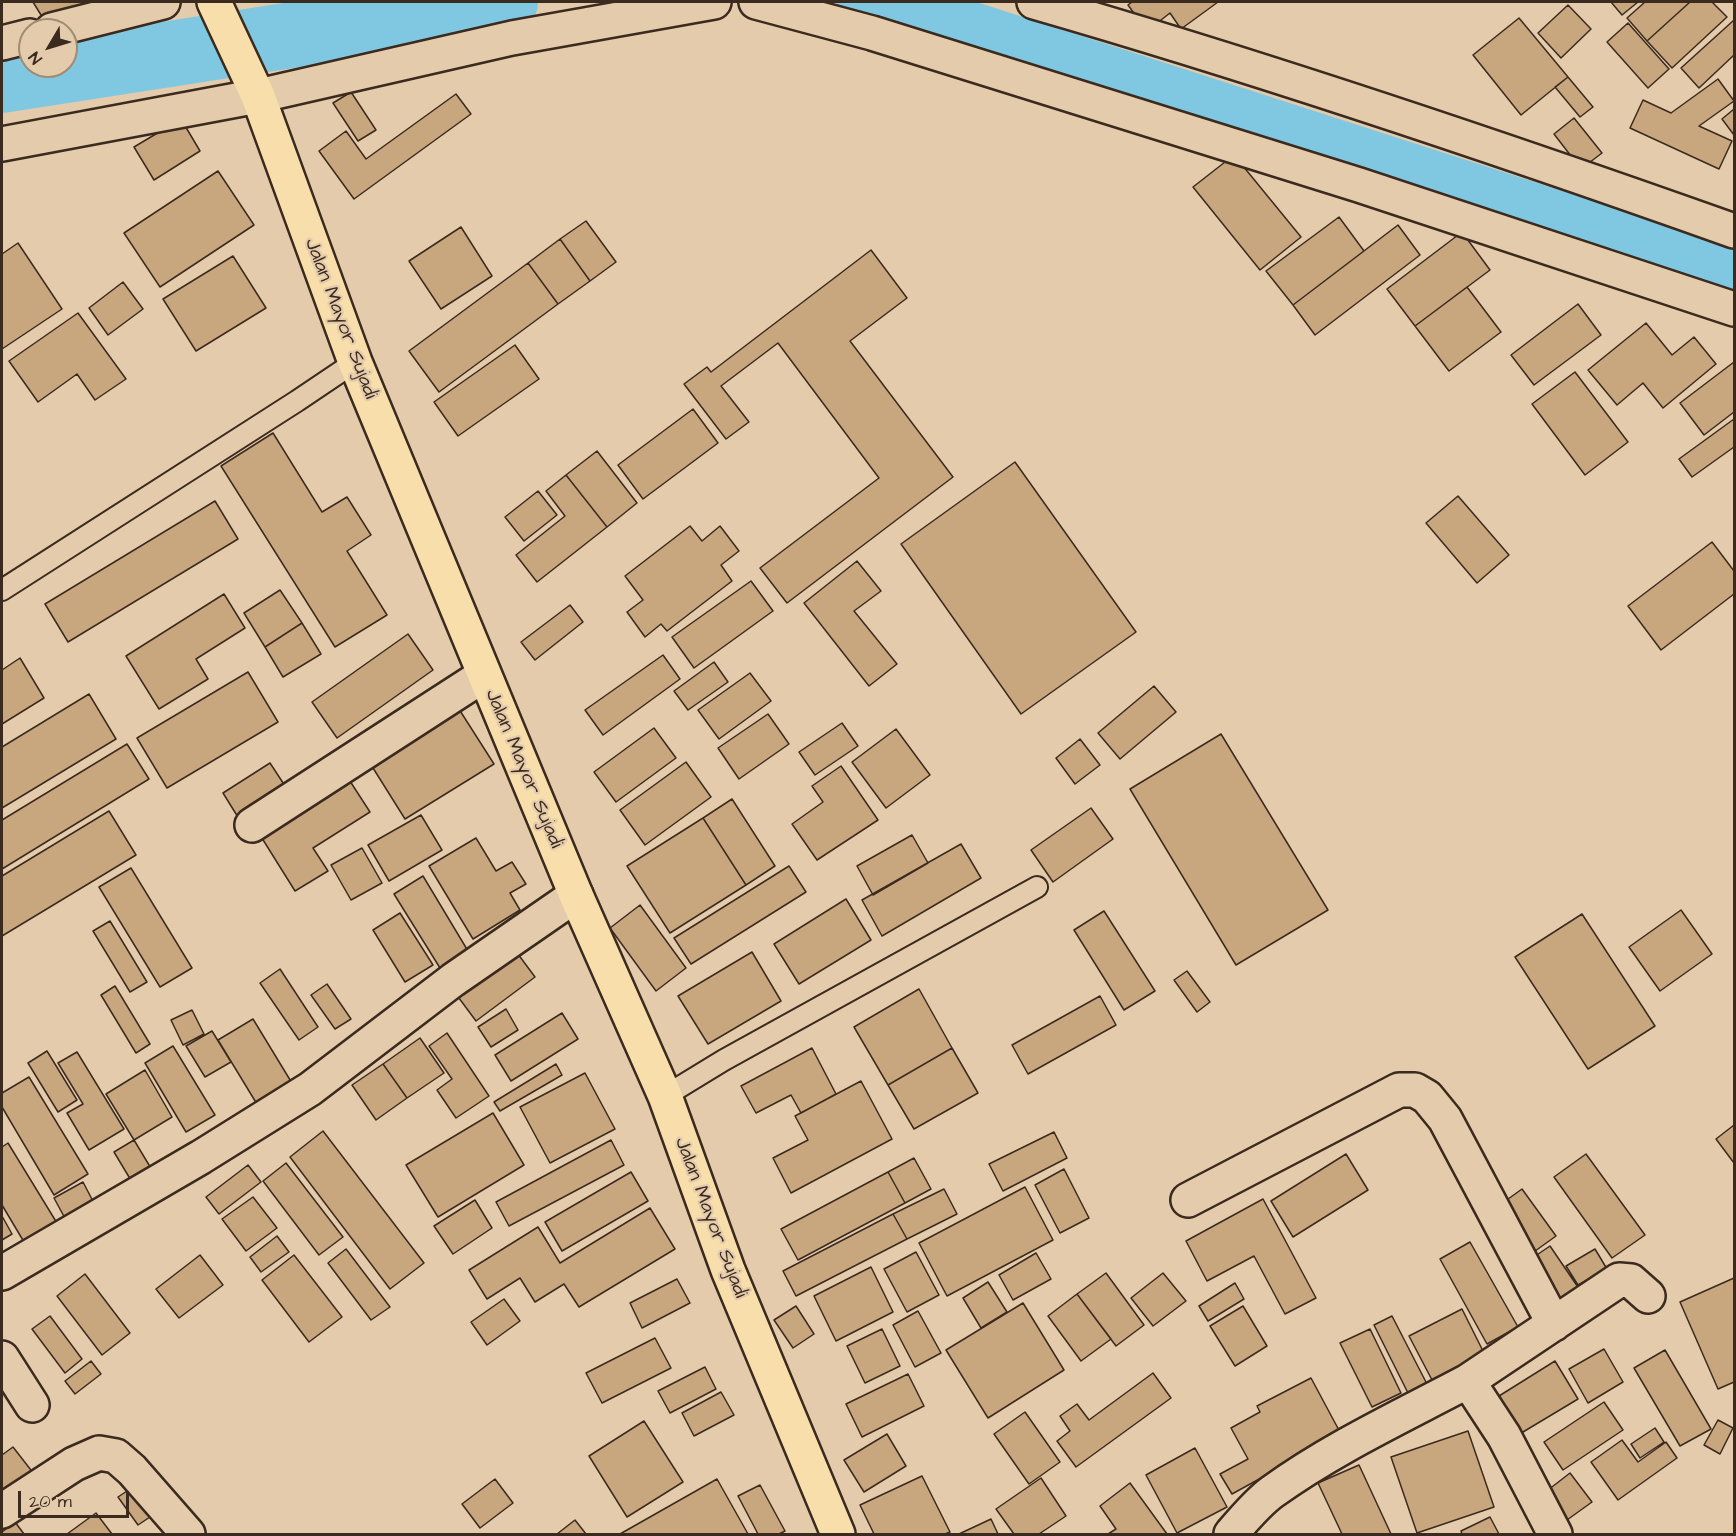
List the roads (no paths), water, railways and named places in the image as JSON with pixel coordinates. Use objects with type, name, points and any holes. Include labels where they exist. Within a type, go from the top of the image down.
[{"type":"highway","name":"Jalan Mayor Sujadi","points":[[215,4],[255,90],[355,362],[576,895],[665,1096],[728,1270],[838,1534]]},
{"type":"street","points":[[78,23],[163,2]]},
{"type":"street","points":[[2,144],[512,38],[714,2]]},
{"type":"street","points":[[756,2],[872,33],[1347,181],[1734,309]]},
{"type":"street","points":[[1034,2],[1164,39],[1596,182],[1734,231]]},
{"type":"street","points":[[2,43],[18,39]]},
{"type":"street","points":[[252,825],[484,675]]},
{"type":"street","points":[[2,1273],[201,1157],[310,1089],[453,980],[576,895]]},
{"type":"street","points":[[1188,1200],[1399,1090],[1415,1090],[1427,1097],[1445,1119],[1554,1324]]},
{"type":"street","points":[[1231,1534],[1271,1493],[1300,1474],[1339,1449],[1468,1382],[1619,1280],[1631,1281],[1648,1296]]},
{"type":"street","points":[[2,1358],[32,1405]]},
{"type":"street","points":[[1468,1382],[1504,1436],[1555,1534]]},
{"type":"street","points":[[2,1511],[74,1464],[99,1453],[116,1456],[132,1470],[188,1534]]},
{"type":"lane","points":[[2,590],[355,362]]},
{"type":"lane","points":[[665,1096],[723,1060],[1037,886]]},
{"type":"waterway","points":[[2,80],[505,2]]},
{"type":"waterway","points":[[869,2],[1734,281]]}]
